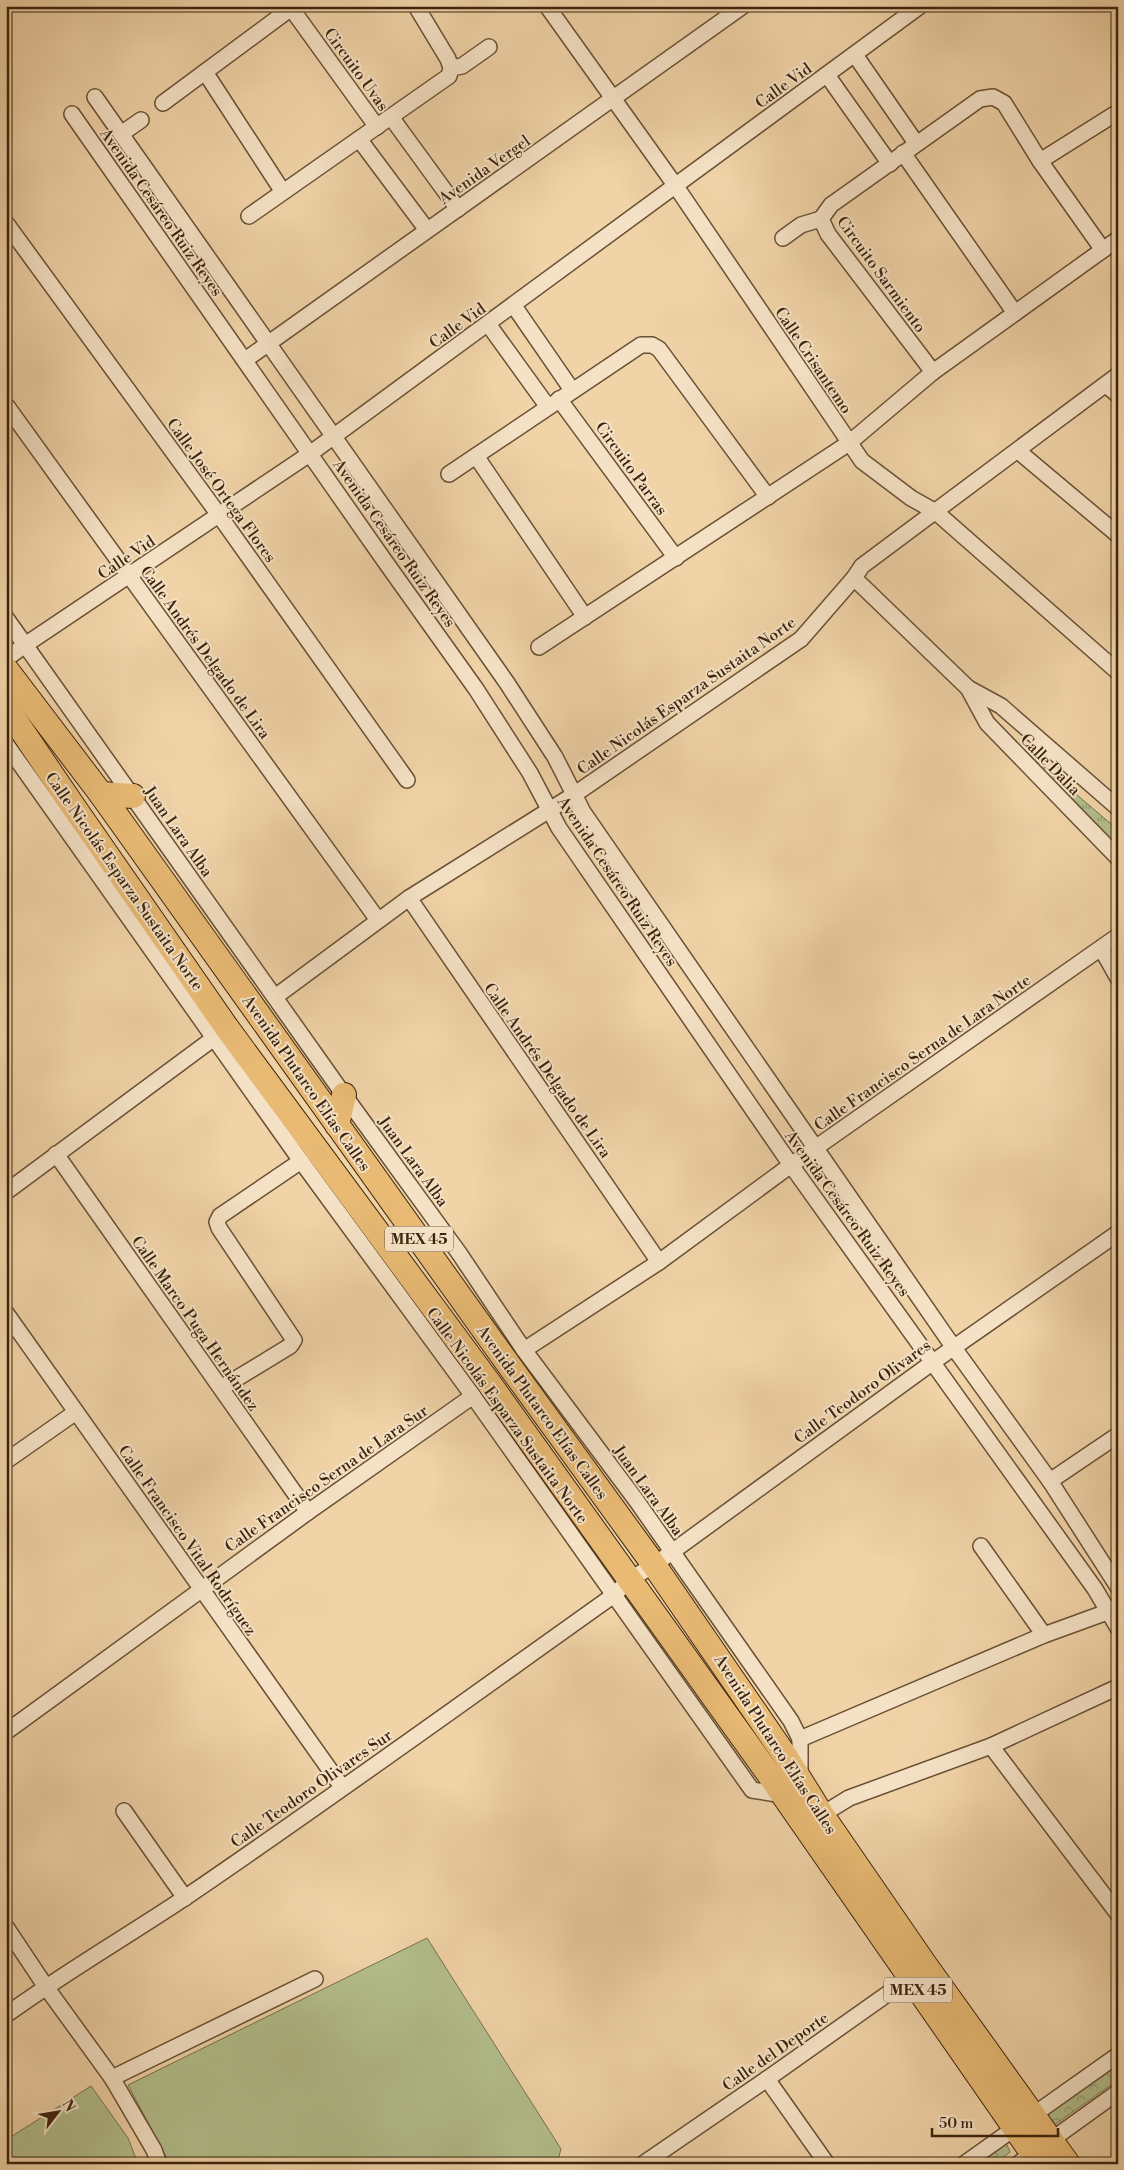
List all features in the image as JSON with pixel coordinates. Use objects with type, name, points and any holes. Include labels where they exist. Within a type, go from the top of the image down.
[{"type":"main road","name":"Avenida Plutarco Elías Calles","points":[[6,669],[101,794],[439,1267],[663,1558],[784,1754],[792,1789]]},
{"type":"main road","name":"Avenida Plutarco Elías Calles","points":[[6,707],[227,1028],[489,1383],[622,1588],[792,1789],[918,1972],[1024,2121],[1036,2155],[1068,2164]]},
{"type":"main road","points":[[101,794],[133,796]]},
{"type":"main road","points":[[71,803],[75,841]]},
{"type":"main road","points":[[337,1125],[344,1095]]},
{"type":"main road","points":[[304,1164],[307,1136]]},
{"type":"main road","points":[[387,1277],[420,1291]]},
{"type":"street","points":[[416,6],[451,68]]},
{"type":"street","name":"Calle Crisantemo","points":[[547,6],[675,185],[862,461],[911,498],[936,512],[1118,672]]},
{"type":"street","name":"Avenida Vergel","points":[[245,360],[615,99],[742,6]]},
{"type":"street","name":"Calle Vid","points":[[6,659],[334,437],[920,6]]},
{"type":"street","name":"Circuito Uvas","points":[[163,103],[292,7],[377,126]]},
{"type":"street","name":"Circuito Uvas","points":[[249,216],[449,76],[451,68],[462,66],[489,48]]},
{"type":"street","points":[[855,55],[916,143]]},
{"type":"street","points":[[205,72],[282,192]]},
{"type":"street","points":[[827,74],[890,164]]},
{"type":"street","name":"Avenida Cesáreo Ruiz Reyes","points":[[95,97],[507,683],[555,757],[583,812],[954,1348],[1050,1481],[1118,1587]]},
{"type":"street","name":"Circuito Sarmiento","points":[[933,372],[828,234],[822,219],[831,205],[890,164],[916,143],[980,99],[993,97],[1004,103],[1040,161],[1103,250]]},
{"type":"street","points":[[1040,161],[1118,112]]},
{"type":"street","name":"Avenida Cesáreo Ruiz Reyes","points":[[72,114],[476,689],[530,773],[548,810],[564,836],[791,1165],[1114,1609],[1118,1628]]},
{"type":"street","name":"Circuito Uvas","points":[[391,117],[458,209]]},
{"type":"street","points":[[121,134],[140,120]]},
{"type":"street","points":[[359,139],[428,230]]},
{"type":"street","points":[[903,153],[1015,313]]},
{"type":"street","points":[[783,238],[802,225],[822,219]]},
{"type":"street","name":"Calle José Ortega Flores","points":[[6,223],[219,515],[407,780]]},
{"type":"street","points":[[540,646],[849,443],[933,372],[1118,239]]},
{"type":"street","points":[[514,306],[572,390]]},
{"type":"street","name":"Circuito Parras","points":[[488,324],[554,403],[676,558]]},
{"type":"street","points":[[449,474],[641,345],[655,347],[768,496]]},
{"type":"street","name":"Calle Nicolás Esparza Sustaita Norte","points":[[275,997],[409,898],[575,794],[801,639],[854,578],[862,566],[1018,451],[1114,385]]},
{"type":"street","name":"Calle Andrés Delgado de Lira","points":[[6,405],[378,920]]},
{"type":"street","points":[[1018,451],[1118,534]]},
{"type":"street","points":[[476,456],[585,617]]},
{"type":"street","name":"Calle Dalia","points":[[854,578],[968,688],[1001,706],[1118,808]]},
{"type":"street","name":"Juan Lara Alba","points":[[6,618],[344,1095],[459,1253],[524,1350],[636,1500],[663,1558],[791,1721],[800,1739],[792,1789]]},
{"type":"street","name":"Calle Dalia","points":[[968,688],[987,723],[1118,858]]},
{"type":"street","name":"Calle Nicolás Esparza Sustaita Norte","points":[[6,744],[304,1164],[473,1396],[622,1588]]},
{"type":"street","name":"Calle Andrés Delgado de Lira","points":[[409,898],[659,1262]]},
{"type":"street","name":"Calle Francisco Serna de Lara Norte","points":[[524,1350],[659,1262],[791,1165],[1118,936]]},
{"type":"street","points":[[1101,948],[1118,978]]},
{"type":"street","points":[[6,1192],[214,1038]]},
{"type":"street","name":"Calle Marco Puga Hernández","points":[[56,1154],[308,1512]]},
{"type":"street","points":[[221,1388],[290,1346],[294,1340],[219,1228],[217,1222],[220,1216],[304,1164]]},
{"type":"street","name":"Calle Teodoro Olivares","points":[[622,1588],[933,1362],[1118,1233]]},
{"type":"street","points":[[439,1267],[459,1253]]},
{"type":"street","name":"Calle Francisco Vital Rodríguez","points":[[6,1313],[342,1787]]},
{"type":"street","name":"Calle Francisco Serna de Lara Sur","points":[[6,1732],[308,1512],[473,1396]]},
{"type":"street","points":[[6,1460],[76,1412]]},
{"type":"street","points":[[1050,1481],[1118,1435]]},
{"type":"street","points":[[981,1546],[1044,1635]]},
{"type":"street","name":"Calle Teodoro Olivares Sur","points":[[6,2015],[46,1987],[185,1898],[622,1588]]},
{"type":"street","points":[[800,1739],[1044,1635],[1114,1609]]},
{"type":"street","points":[[813,1821],[849,1798],[991,1746],[1118,1688]]},
{"type":"street","points":[[991,1746],[1118,1914]]},
{"type":"street","points":[[124,1811],[185,1898]]},
{"type":"street","points":[[6,1927],[46,1987],[112,2078],[154,2150],[159,2164]]},
{"type":"street","name":"Calle del Deporte","points":[[643,2164],[918,1972]]},
{"type":"street","points":[[112,2078],[315,1979]]},
{"type":"street","points":[[964,2164],[1118,2055]]},
{"type":"street","points":[[767,2079],[820,2161]]},
{"type":"street","points":[[1036,2155],[1118,2092]]},
{"type":"green space","points":[[1000,729],[1118,830],[1118,854]]},
{"type":"green space","points":[[427,1938],[561,2149],[557,2164],[170,2164],[128,2085]]},
{"type":"green space","points":[[1118,2059],[1118,2080],[1050,2128],[1039,2115]]},
{"type":"green space","points":[[91,2086],[128,2138],[138,2164],[6,2164],[6,2140]]},
{"type":"green space","points":[[1005,2141],[1010,2152],[995,2164],[971,2164]]}]
